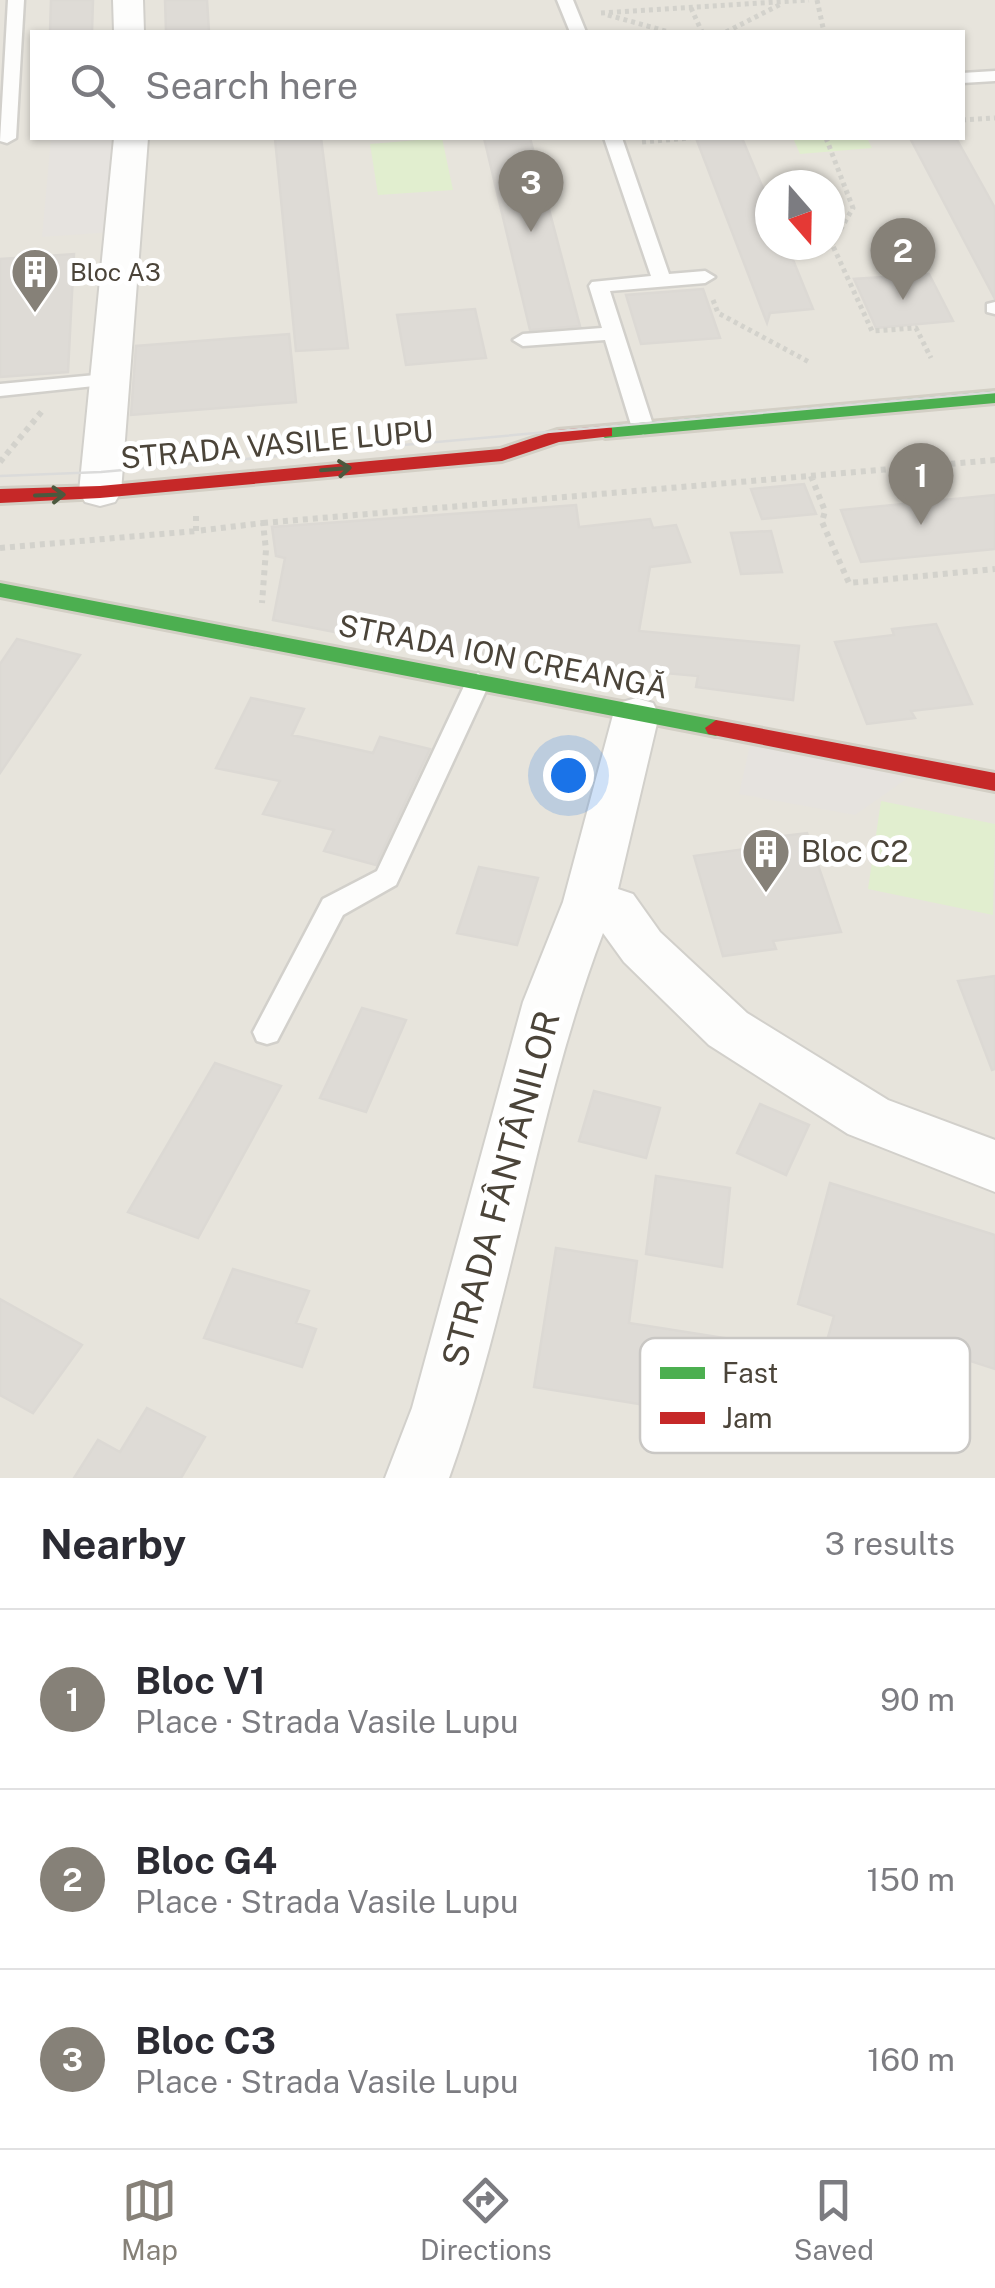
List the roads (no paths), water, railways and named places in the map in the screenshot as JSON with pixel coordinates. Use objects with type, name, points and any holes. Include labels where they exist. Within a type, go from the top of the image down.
[{"type":"main road","name":"STRADA VASILE LUPU","points":[[0,496],[102,465],[196,480],[502,454],[558,436],[995,397]]},
{"type":"main road","name":"STRADA VASILE LUPU","points":[[512,425],[558,436]]},
{"type":"main road","name":"STRADA ION CREANGĂ","points":[[0,590],[995,782]]},
{"type":"street","points":[[128,0],[129,30]]},
{"type":"street","points":[[102,465],[106,380],[127,231],[131,140]]},
{"type":"street","name":"STRADA FÂNTÂNILOR","points":[[417,1478],[443,1408],[550,1002],[589,902],[636,715]]},
{"type":"street","points":[[589,902],[615,909],[642,948],[728,1028],[868,1117],[995,1166]]},
{"type":"lane","points":[[16,0],[4,138],[30,136]]},
{"type":"lane","points":[[965,78],[995,76]]},
{"type":"lane","points":[[615,141],[662,281]]},
{"type":"lane","points":[[643,428],[599,286],[705,277]]},
{"type":"lane","points":[[523,340],[612,334]]},
{"type":"lane","points":[[0,390],[106,380]]},
{"type":"lane","points":[[267,1032],[333,907],[345,897],[374,890],[387,878],[478,682]]},
{"type":"tram line","points":[[0,476],[101,472],[995,392]]},
{"type":"place","name":"Bloc C3","points":[[531,232]]},
{"type":"place","name":"Bloc G4","points":[[903,300]]},
{"type":"place","name":"Bloc A3","points":[[35,314]]},
{"type":"place","name":"Bloc V1","points":[[921,525]]},
{"type":"place","name":"Bloc C2","points":[[766,894]]}]
